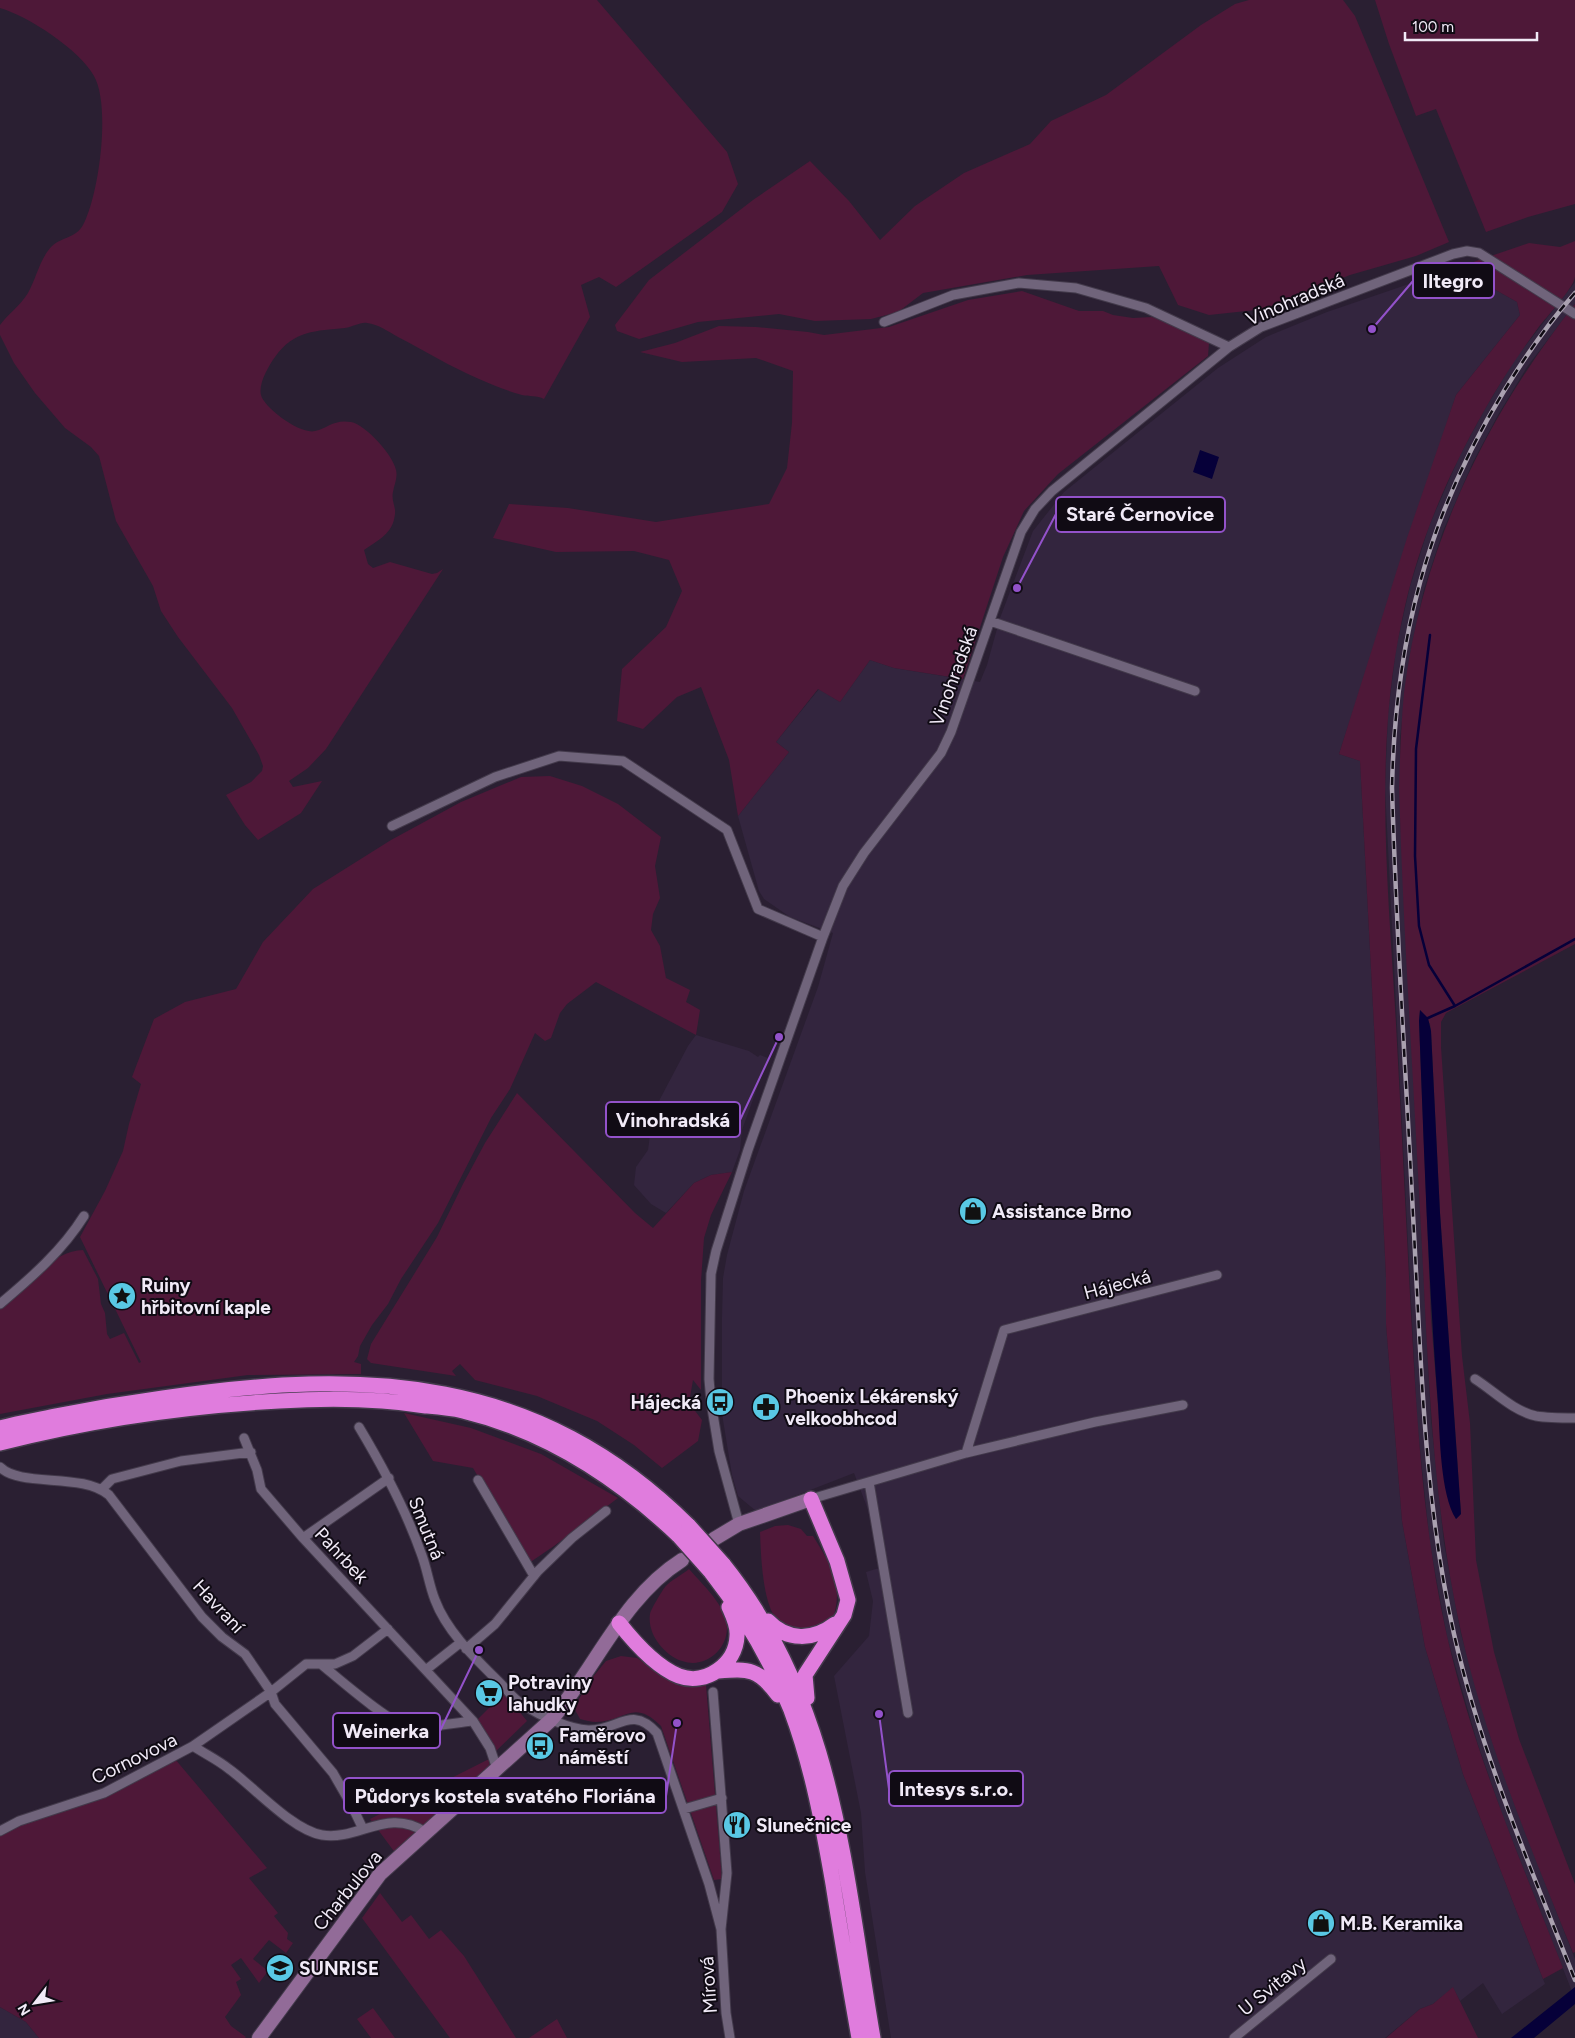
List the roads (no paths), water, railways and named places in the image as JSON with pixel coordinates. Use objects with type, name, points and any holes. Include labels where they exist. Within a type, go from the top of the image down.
[{"type":"highway","points":[[4,1434],[223,1404],[332,1398],[403,1402],[462,1411],[495,1420],[551,1444],[583,1461],[630,1492],[684,1531],[758,1611],[779,1630],[798,1637],[821,1633],[842,1619]]},
{"type":"highway","points":[[811,1499],[845,1585],[848,1604],[842,1619],[805,1675],[805,1684],[814,1732],[841,1842],[874,2038]]},
{"type":"highway","points":[[619,1623],[644,1650],[674,1674],[693,1679],[704,1677],[717,1671],[732,1654],[737,1633],[717,1568]]},
{"type":"highway","points":[[717,1568],[734,1603],[756,1638],[792,1713],[808,1767],[822,1828],[859,2038]]},
{"type":"highway","points":[[758,1611],[789,1670],[814,1732]]},
{"type":"highway","points":[[717,1671],[745,1670],[760,1675],[769,1683],[792,1713]]},
{"type":"street","name":"Vinohradská","points":[[740,1524],[719,1451],[711,1402],[709,1379],[711,1274],[716,1252],[748,1150],[823,937],[843,886],[941,753],[951,732],[1021,532],[1035,509],[1052,491],[1229,347],[1261,327],[1453,254],[1467,251],[1480,253],[1575,314]]},
{"type":"street","points":[[884,322],[953,295],[1019,283],[1076,288],[1146,308],[1229,347]]},
{"type":"street","name":"Vinohradská","points":[[990,621],[1195,691]]},
{"type":"street","points":[[392,826],[495,777],[559,756],[623,761],[727,830],[758,909],[823,937]]},
{"type":"street","points":[[0,1304],[40,1270],[71,1236],[84,1216]]},
{"type":"street","name":"Hájecká","points":[[966,1453],[1004,1330],[1217,1274]]},
{"type":"street","points":[[1475,1379],[1515,1407],[1534,1416],[1575,1418]]},
{"type":"street","points":[[714,1538],[740,1524],[811,1499],[966,1453],[1095,1422],[1183,1405]]},
{"type":"street","name":"Smutná","points":[[359,1427],[388,1478],[422,1553],[435,1601],[463,1646],[522,1705],[551,1720]]},
{"type":"street","name":"Pahrbek","points":[[244,1438],[251,1452],[261,1489],[303,1538],[427,1669],[473,1721],[490,1748],[498,1769]]},
{"type":"street","points":[[2,1469],[20,1476],[80,1483],[102,1489],[112,1479],[181,1461],[251,1452]]},
{"type":"street","points":[[303,1538],[388,1478]]},
{"type":"street","points":[[478,1480],[534,1576]]},
{"type":"street","points":[[869,1482],[908,1713]]},
{"type":"street","name":"Havraní","points":[[102,1489],[110,1495],[136,1528],[202,1617],[222,1637],[244,1654],[271,1692],[275,1704],[333,1773],[352,1806],[362,1829]]},
{"type":"street","points":[[427,1669],[495,1624],[534,1576],[572,1538],[606,1511]]},
{"type":"street","name":"Charbulova","points":[[259,2038],[380,1874],[551,1720],[564,1706],[619,1623],[647,1589],[682,1560]]},
{"type":"street","points":[[322,1665],[336,1664],[353,1656],[388,1629]]},
{"type":"street","name":"Cornovova","points":[[0,1831],[19,1821],[104,1793],[194,1746],[271,1692],[306,1664],[322,1665]]},
{"type":"street","points":[[322,1665],[383,1713],[404,1726],[414,1727],[473,1721]]},
{"type":"street","points":[[713,1692],[727,1873],[721,1929]]},
{"type":"street","points":[[551,1720],[587,1730],[641,1719],[649,1724],[657,1733],[709,1884],[721,1929]]},
{"type":"street","points":[[194,1746],[229,1769],[284,1814],[306,1828],[322,1835],[340,1834],[393,1822],[409,1824],[425,1832]]},
{"type":"street","points":[[684,1809],[722,1798]]},
{"type":"street","name":"Mírová","points":[[721,1929],[726,2013],[730,2038]]},
{"type":"street","name":"U Svitavy","points":[[1234,2038],[1331,1959]]},
{"type":"waterway","points":[[1430,635],[1416,749],[1415,856],[1419,926],[1429,965],[1455,1006]]},
{"type":"waterway","points":[[1428,1018],[1455,1006],[1575,939]]},
{"type":"railway","points":[[1575,293],[1555,316],[1504,391],[1477,438],[1454,486],[1436,533],[1420,582],[1408,631],[1400,682],[1392,788],[1421,1373],[1436,1530],[1454,1634],[1478,1722],[1524,1852],[1575,1980]]},
{"type":"place","name":"Iltegro","points":[[1372,329]]},
{"type":"place","name":"Staré Černovice","points":[[1017,588]]},
{"type":"place","name":"Vinohradská","points":[[779,1037]]},
{"type":"place","name":"Assistance Brno","points":[[973,1211]]},
{"type":"place","name":"Ruiny hřbitovní kaple","points":[[122,1296]]},
{"type":"place","name":"Hájecká","points":[[720,1402]]},
{"type":"place","name":"Phoenix Lékárenský velkoobhcod","points":[[766,1407]]},
{"type":"place","name":"Weinerka","points":[[479,1650]]},
{"type":"place","name":"Potraviny lahudky","points":[[489,1693]]},
{"type":"place","name":"Intesys s.r.o.","points":[[879,1714]]},
{"type":"place","name":"Půdorys kostela svatého Floriána","points":[[677,1723]]},
{"type":"place","name":"Faměrovo náměstí","points":[[540,1746]]},
{"type":"place","name":"Slunečnice","points":[[737,1825]]},
{"type":"place","name":"M.B. Keramika","points":[[1321,1923]]},
{"type":"place","name":"SUNRISE","points":[[280,1968]]}]
